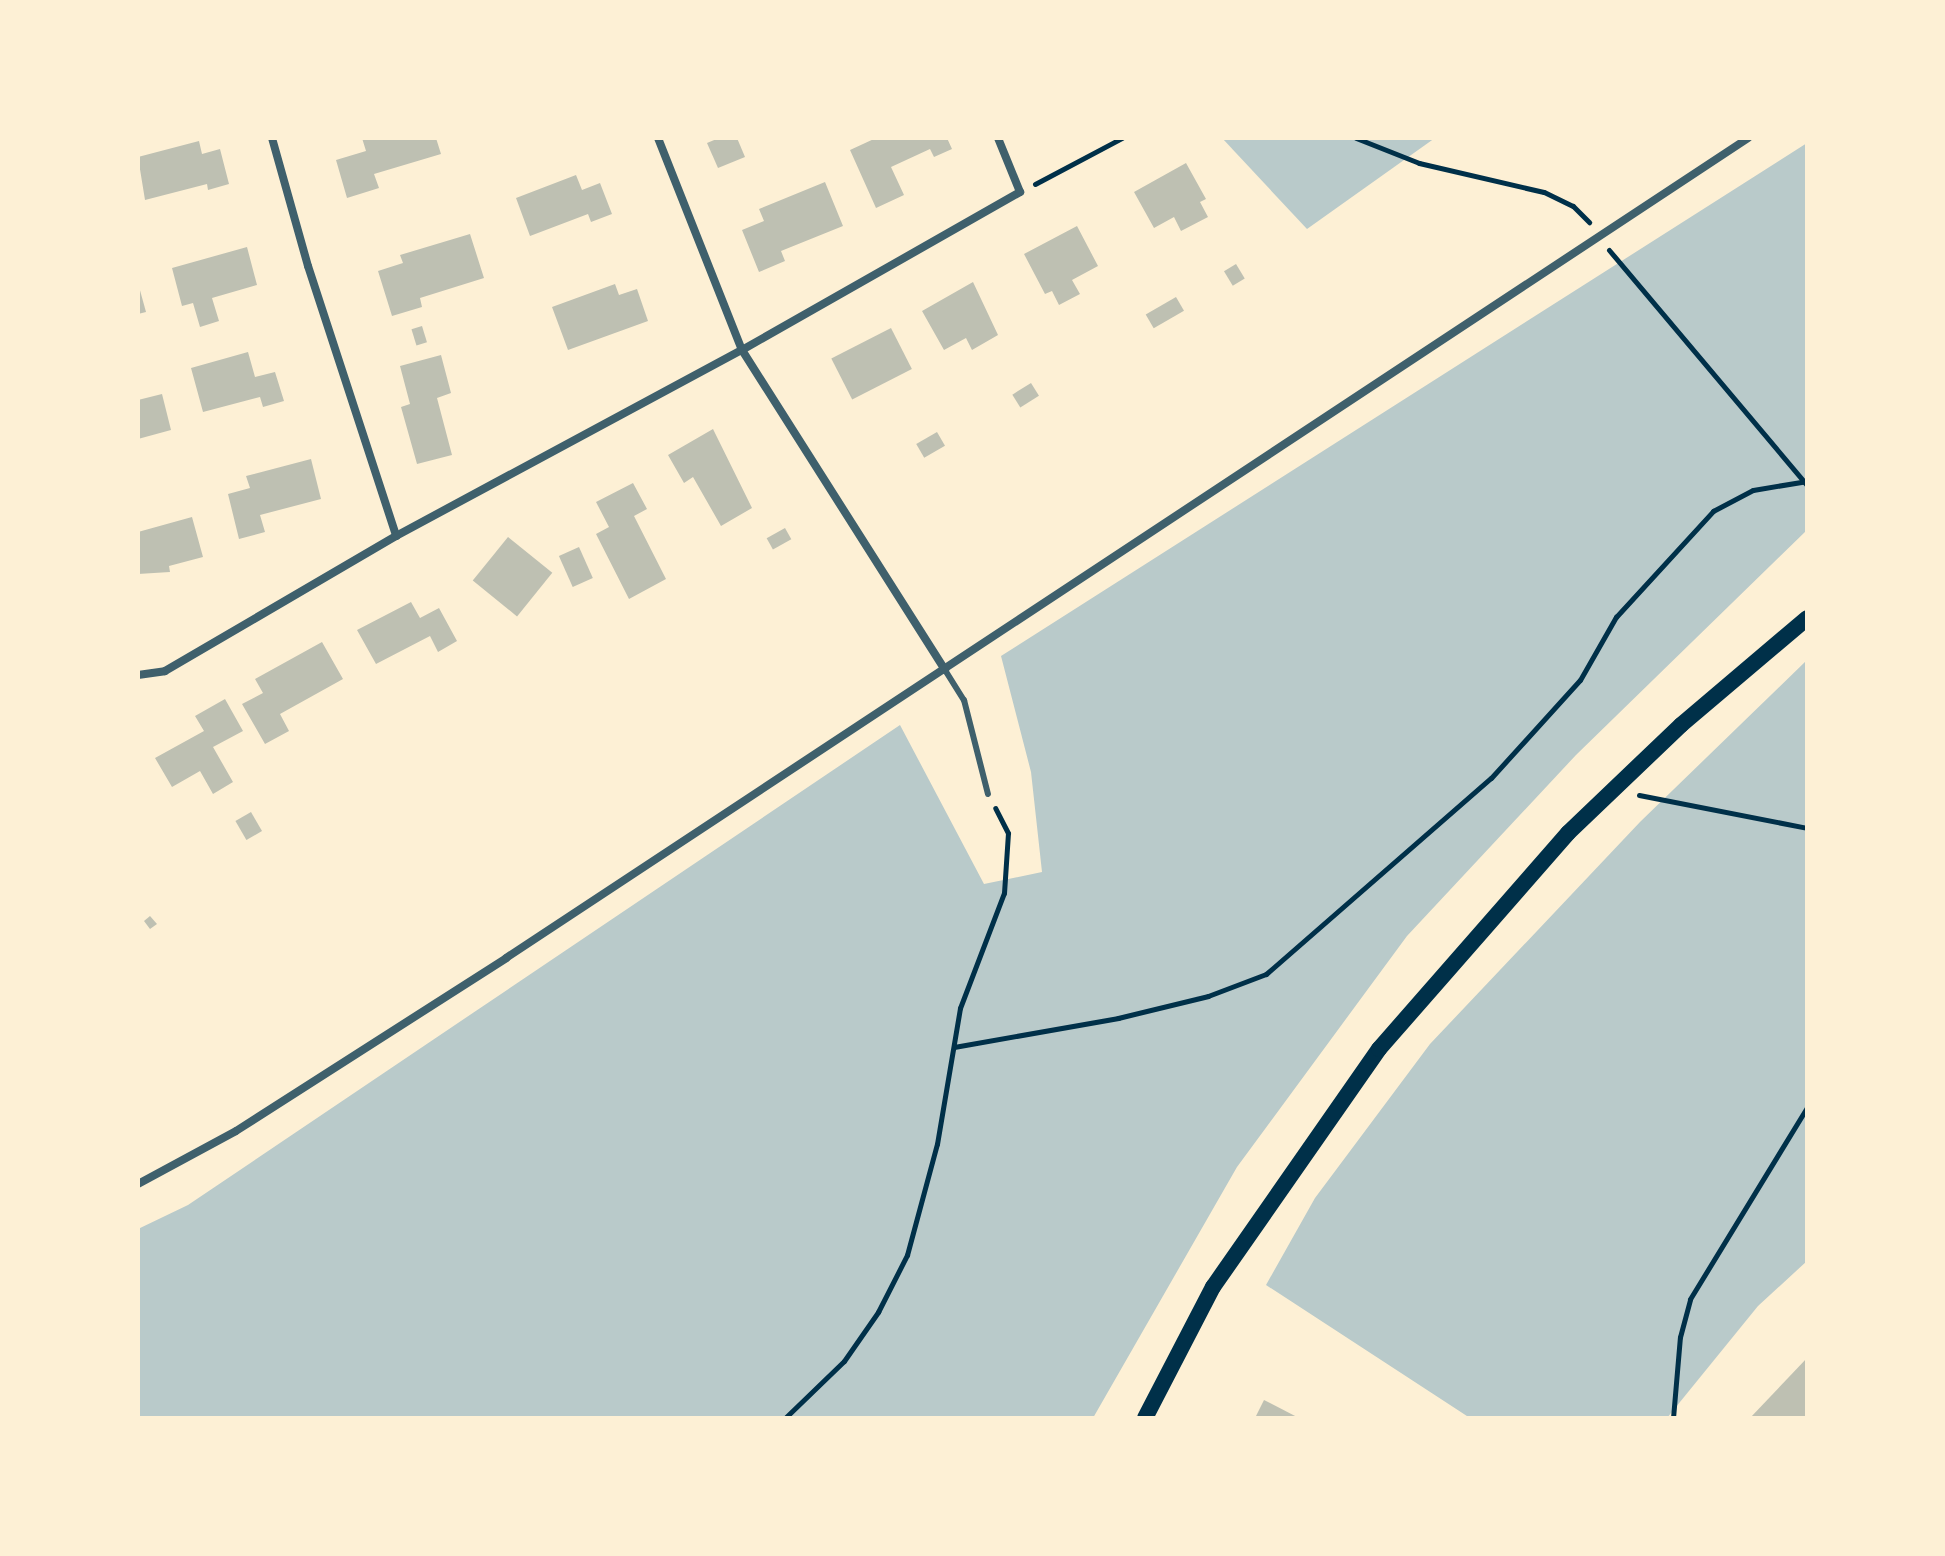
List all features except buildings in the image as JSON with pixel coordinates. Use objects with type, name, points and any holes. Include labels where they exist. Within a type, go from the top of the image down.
[{"type":"main road","points":[[1145,1418],[1213,1287],[1379,1049],[1558,844],[1614,789],[1807,618]]},
{"type":"street","points":[[272,138],[308,266],[396,536]]},
{"type":"street","points":[[658,138],[742,350],[945,670]]},
{"type":"street","points":[[138,675],[165,671],[396,536],[742,350],[1020,192],[998,138]]},
{"type":"street","points":[[138,1184],[249,1123],[945,670],[1748,138]]},
{"type":"lane","points":[[945,670],[964,700],[988,794]]},
{"type":"path","points":[[1020,192],[1122,138]]},
{"type":"path","points":[[1356,138],[1419,163],[1544,192],[1573,206],[1806,482]]},
{"type":"path","points":[[954,1047],[1118,1018],[1208,996],[1266,974],[1491,778],[1580,680],[1616,617],[1713,511],[1753,490],[1806,482]]},
{"type":"path","points":[[1614,789],[1807,828]]},
{"type":"path","points":[[785,1418],[844,1361],[878,1312],[907,1255],[937,1144],[960,1008],[1004,893],[1010,856],[1008,833],[988,794]]},
{"type":"path","points":[[1673,1418],[1680,1337],[1690,1299],[1807,1107]]},
{"type":"shaded area","points":[[1222,138],[1435,138],[1307,229]]},
{"type":"shaded area","points":[[1807,143],[1807,530],[1576,755],[1407,936],[1237,1167],[1093,1418],[138,1418],[138,1229],[188,1205],[900,725],[984,884],[1042,872],[1031,772],[1001,656]]},
{"type":"shaded area","points":[[1807,660],[1807,1261],[1758,1306],[1667,1418],[1470,1418],[1266,1285],[1315,1198],[1430,1044],[1640,822]]}]
